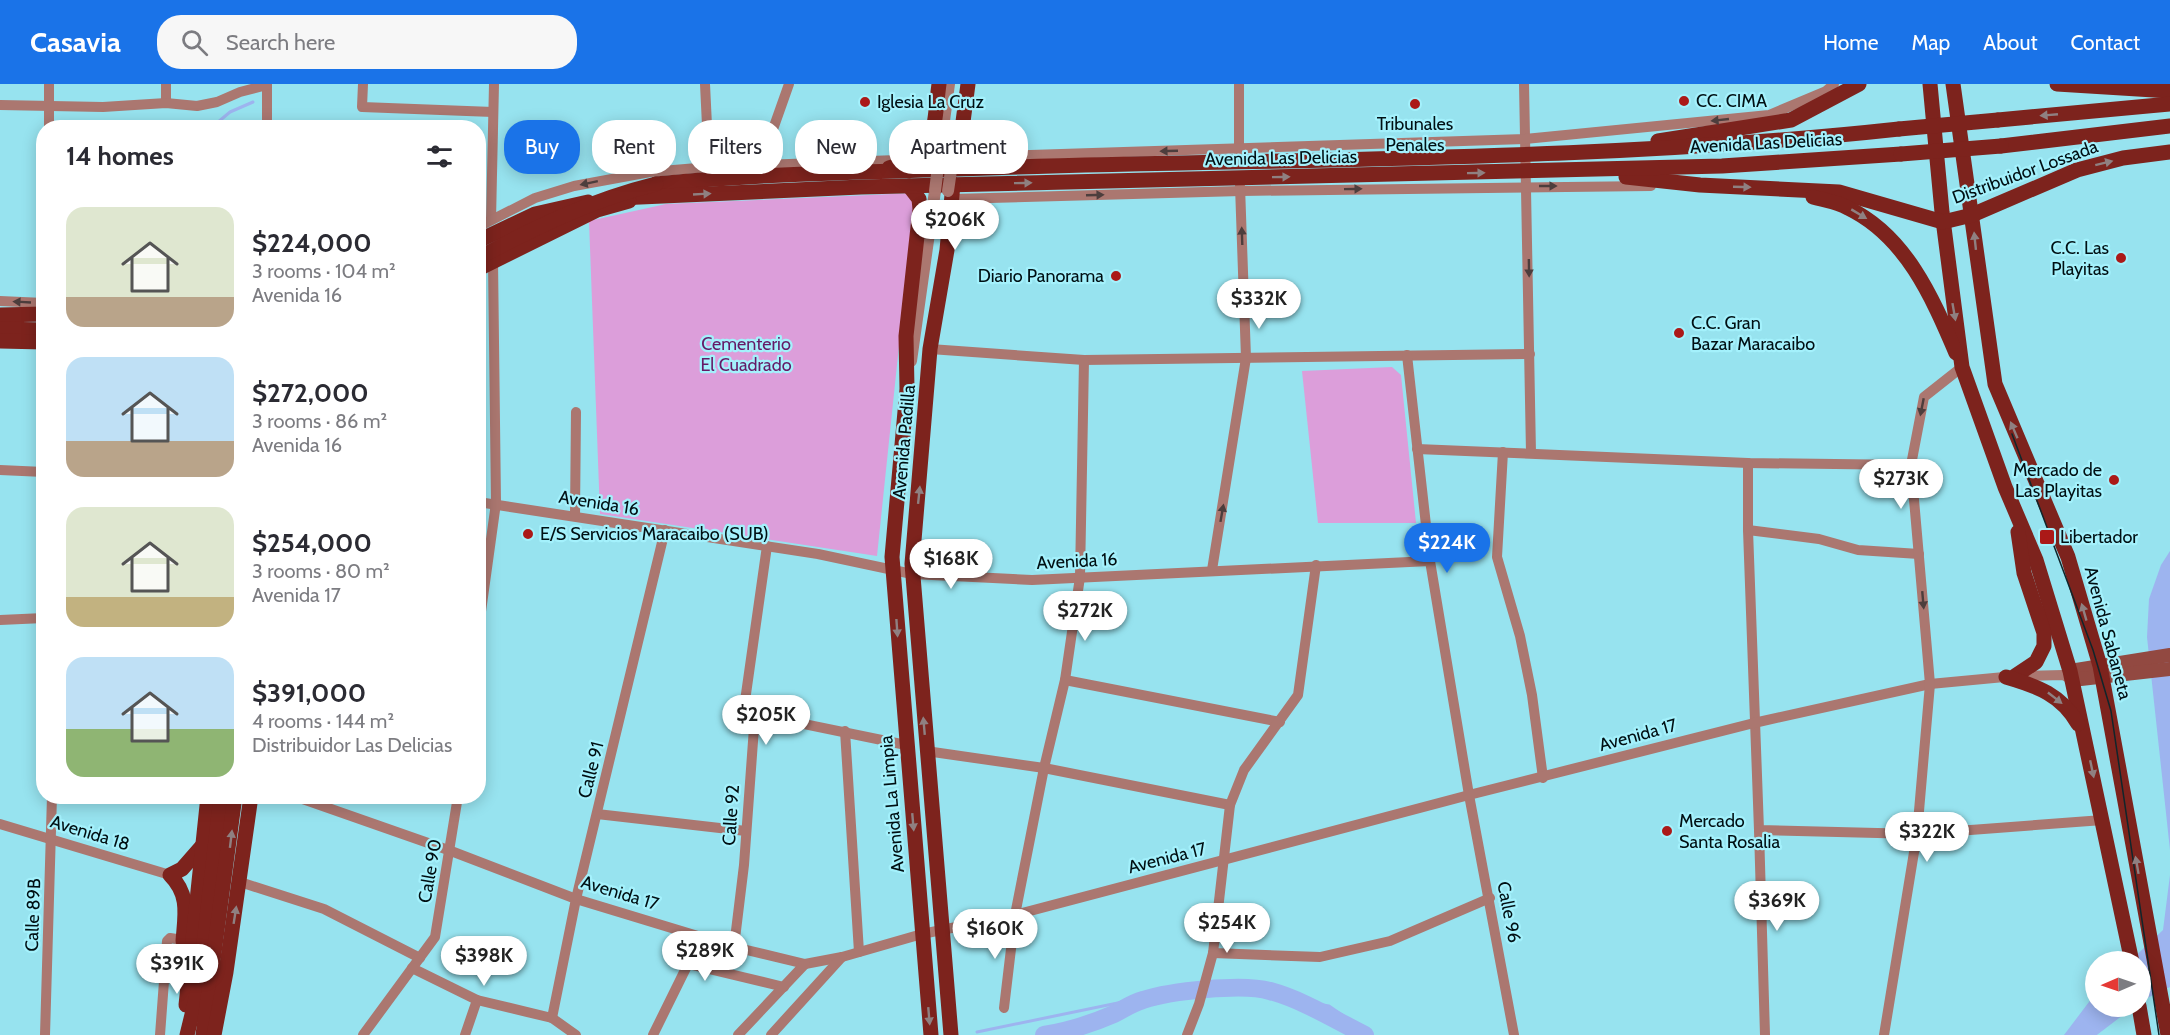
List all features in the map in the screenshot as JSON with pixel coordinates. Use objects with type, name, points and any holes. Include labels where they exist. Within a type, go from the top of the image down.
[{"type":"main road","points":[[934,120],[939,84]]},
{"type":"main road","name":"Avenida Padilla","points":[[912,574],[930,349],[968,84]]},
{"type":"main road","points":[[1566,155],[1791,120],[1844,84]]},
{"type":"main road","points":[[1832,91],[1859,84]]},
{"type":"main road","points":[[1930,84],[1942,217],[1962,367]]},
{"type":"main road","name":"Avenida Sabaneta","points":[[1953,84],[1995,384],[2068,557],[2101,671],[2167,1026]]},
{"type":"main road","points":[[2057,84],[2170,91]]},
{"type":"main road","name":"Avenida Las Delicias","points":[[644,196],[909,186],[955,178],[1239,155],[1566,155],[1779,142],[2170,104]]},
{"type":"main road","name":"Avenida Las Delicias","points":[[877,172],[955,178],[1240,184],[1527,179],[1573,171],[1722,166],[2001,146],[2170,126]]},
{"type":"main road","name":"Distribuidor Lossada","points":[[1573,171],[1700,185],[1839,192],[1942,217],[1972,215],[2077,170],[2123,158],[2170,152]]},
{"type":"main road","name":"Avenida Las Delicias","points":[[486,260],[540,225],[587,204],[656,184],[720,177],[814,174]]},
{"type":"main road","points":[[946,174],[955,178]]},
{"type":"main road","name":"Avenida Padilla","points":[[893,569],[907,389],[906,336],[920,208],[920,199],[909,186]]},
{"type":"main road","points":[[1784,189],[1847,207],[1879,226],[1907,257],[1934,302],[1962,367],[2014,508],[2036,560],[2086,741],[2130,951]]},
{"type":"main road","points":[[486,260],[597,210],[644,196]]},
{"type":"main road","points":[[486,237],[535,214],[559,207],[644,196]]},
{"type":"main road","points":[[0,315],[36,314]]},
{"type":"main road","points":[[0,329],[36,330]]},
{"type":"main road","points":[[0,340],[36,342]]},
{"type":"main road","points":[[2010,676],[2036,662],[2044,646],[2044,633],[2024,573],[2014,508]]},
{"type":"main road","name":"Avenida La Limpia","points":[[893,569],[931,1035]]},
{"type":"main road","points":[[912,574],[951,1035]]},
{"type":"main road","name":"Avenida 17","points":[[2068,675],[2137,666],[2170,655]]},
{"type":"main road","name":"Avenida 17","points":[[2137,666],[2170,669]]},
{"type":"main road","points":[[2010,676],[2036,686],[2060,700],[2077,721],[2086,741]]},
{"type":"main road","points":[[184,1035],[207,804]]},
{"type":"main road","points":[[184,1035],[199,986],[220,804]]},
{"type":"main road","points":[[214,1035],[233,882],[236,804]]},
{"type":"main road","points":[[203,1035],[249,804]]},
{"type":"main road","points":[[184,1035],[183,940],[186,901],[180,885],[170,875],[182,869],[203,845]]},
{"type":"street","points":[[49,84],[49,120]]},
{"type":"street","points":[[166,84],[166,103]]},
{"type":"street","points":[[0,105],[103,107],[166,103],[197,106],[267,84],[267,120]]},
{"type":"street","points":[[363,84],[362,107],[493,112]]},
{"type":"street","points":[[491,220],[494,84]]},
{"type":"street","points":[[705,84],[707,120]]},
{"type":"street","points":[[776,120],[789,84]]},
{"type":"street","points":[[949,84],[926,307],[930,349],[1084,360],[1530,354]]},
{"type":"street","points":[[907,389],[926,307],[963,84]]},
{"type":"street","points":[[1212,570],[1246,358],[1239,155],[1239,84]]},
{"type":"street","points":[[1524,84],[1531,453]]},
{"type":"street","name":"Avenida Las Delicias","points":[[1239,155],[1525,139],[1769,115],[1826,91],[1832,91]]},
{"type":"street","points":[[783,165],[889,160]]},
{"type":"street","points":[[486,223],[535,198],[574,186],[650,172],[688,169]]},
{"type":"street","name":"Avenida Las Delicias","points":[[1527,179],[1700,185]]},
{"type":"street","points":[[486,260],[496,503],[486,575]]},
{"type":"street","points":[[0,301],[36,303]]},
{"type":"street","name":"Calle 96","points":[[1407,355],[1430,561],[1469,795],[1514,1035]]},
{"type":"street","points":[[1004,1008],[1015,915],[1044,768],[1065,680],[1080,577],[1084,360]]},
{"type":"street","points":[[1884,1035],[1917,834],[1930,684],[1911,465],[1924,396],[1962,367]]},
{"type":"street","points":[[575,516],[576,412]]},
{"type":"street","points":[[1418,449],[1748,463],[1911,465]]},
{"type":"street","points":[[1503,452],[1497,556],[1528,675],[1543,778]]},
{"type":"street","points":[[1748,463],[1748,530],[1760,830],[1764,1035]]},
{"type":"street","points":[[0,470],[36,472]]},
{"type":"street","name":"Avenida 16","points":[[486,502],[767,546],[912,574],[1032,580],[1430,561]]},
{"type":"street","name":"Calle 91","points":[[552,1018],[576,899],[665,530]]},
{"type":"street","points":[[1748,530],[1819,539],[1858,550],[1919,554]]},
{"type":"street","name":"Calle 92","points":[[734,947],[755,714],[745,701],[767,546]]},
{"type":"street","points":[[1186,1035],[1199,1004],[1213,953],[1230,805],[1244,770],[1298,695],[1316,565]]},
{"type":"street","points":[[0,620],[36,618]]},
{"type":"street","name":"Avenida 17","points":[[317,804],[451,851],[576,899],[734,947],[805,964],[842,957],[922,934],[942,932],[1015,915],[1225,862],[1469,795],[1754,723],[1930,684],[2010,676],[2068,675]]},
{"type":"street","points":[[1065,680],[1280,722]]},
{"type":"street","points":[[755,714],[906,745]]},
{"type":"street","points":[[846,731],[859,952]]},
{"type":"street","points":[[926,752],[1044,768],[1230,805]]},
{"type":"street","name":"Calle 89B","points":[[45,1035],[53,838],[52,804]]},
{"type":"street","name":"Calle 90","points":[[363,1035],[435,937],[457,804]]},
{"type":"street","points":[[597,814],[746,831]]},
{"type":"street","points":[[1760,830],[1917,834],[2103,820]]},
{"type":"street","name":"Avenida 18","points":[[0,824],[53,838],[170,875]]},
{"type":"street","points":[[233,882],[324,909],[420,958]]},
{"type":"street","points":[[1213,953],[1320,957],[1390,941],[1490,898]]},
{"type":"street","points":[[160,1035],[167,941],[170,938],[183,940]]},
{"type":"street","points":[[771,1035],[842,957]]},
{"type":"street","points":[[654,1035],[688,964],[784,987]]},
{"type":"street","points":[[738,1035],[805,964]]},
{"type":"street","points":[[412,968],[477,1000],[552,1018],[576,1035]]},
{"type":"street","points":[[465,1035],[477,1000]]},
{"type":"green space","name":"Cementerio El Cuadrado","points":[[915,193],[877,556],[600,514],[589,221],[666,204]]},
{"type":"green space","points":[[1392,367],[1401,375],[1416,523],[1318,523],[1302,371]]},
{"type":"water","points":[[2170,551],[2170,850],[2147,637],[2149,599],[2161,565]]},
{"type":"water","points":[[2170,875],[2170,987],[2151,996],[2151,951],[2141,951],[2163,930]]},
{"type":"water","points":[[2085,1007],[2085,1017],[2102,1017],[2089,1035],[2064,1035]]},
{"type":"waterway","points":[[220,120],[230,112],[253,102]]},
{"type":"waterway","points":[[977,1032],[1205,985],[1329,1006],[1371,1035]]},
{"type":"waterway","points":[[1044,1035],[1088,1024],[1135,1003],[1155,997],[1225,988],[1270,991],[1319,1011],[1365,1035]]},
{"type":"waterway","points":[[2082,1035],[2106,1017]]},
{"type":"tram line","points":[[2012,434],[2093,650],[2111,711],[2159,1035]]},
{"type":"place","name":"CC. CIMA","points":[[1684,101]]},
{"type":"place","name":"Iglesia La Cruz","points":[[865,102]]},
{"type":"place","name":"Tribunales Penales","points":[[1415,104]]},
{"type":"place","name":"C.C. Las Playitas","points":[[2121,258]]},
{"type":"place","name":"Diario Panorama","points":[[1116,276]]},
{"type":"place","name":"C.C. Gran Bazar Maracaibo","points":[[1679,333]]},
{"type":"place","name":"Mercado de Las Playitas","points":[[2114,480]]},
{"type":"place","name":"E/S Servicios Maracaibo (SUB)","points":[[528,534]]},
{"type":"place","name":"Libertador","points":[[2047,537]]},
{"type":"place","name":"Mercado Santa Rosalia","points":[[1667,831]]}]
